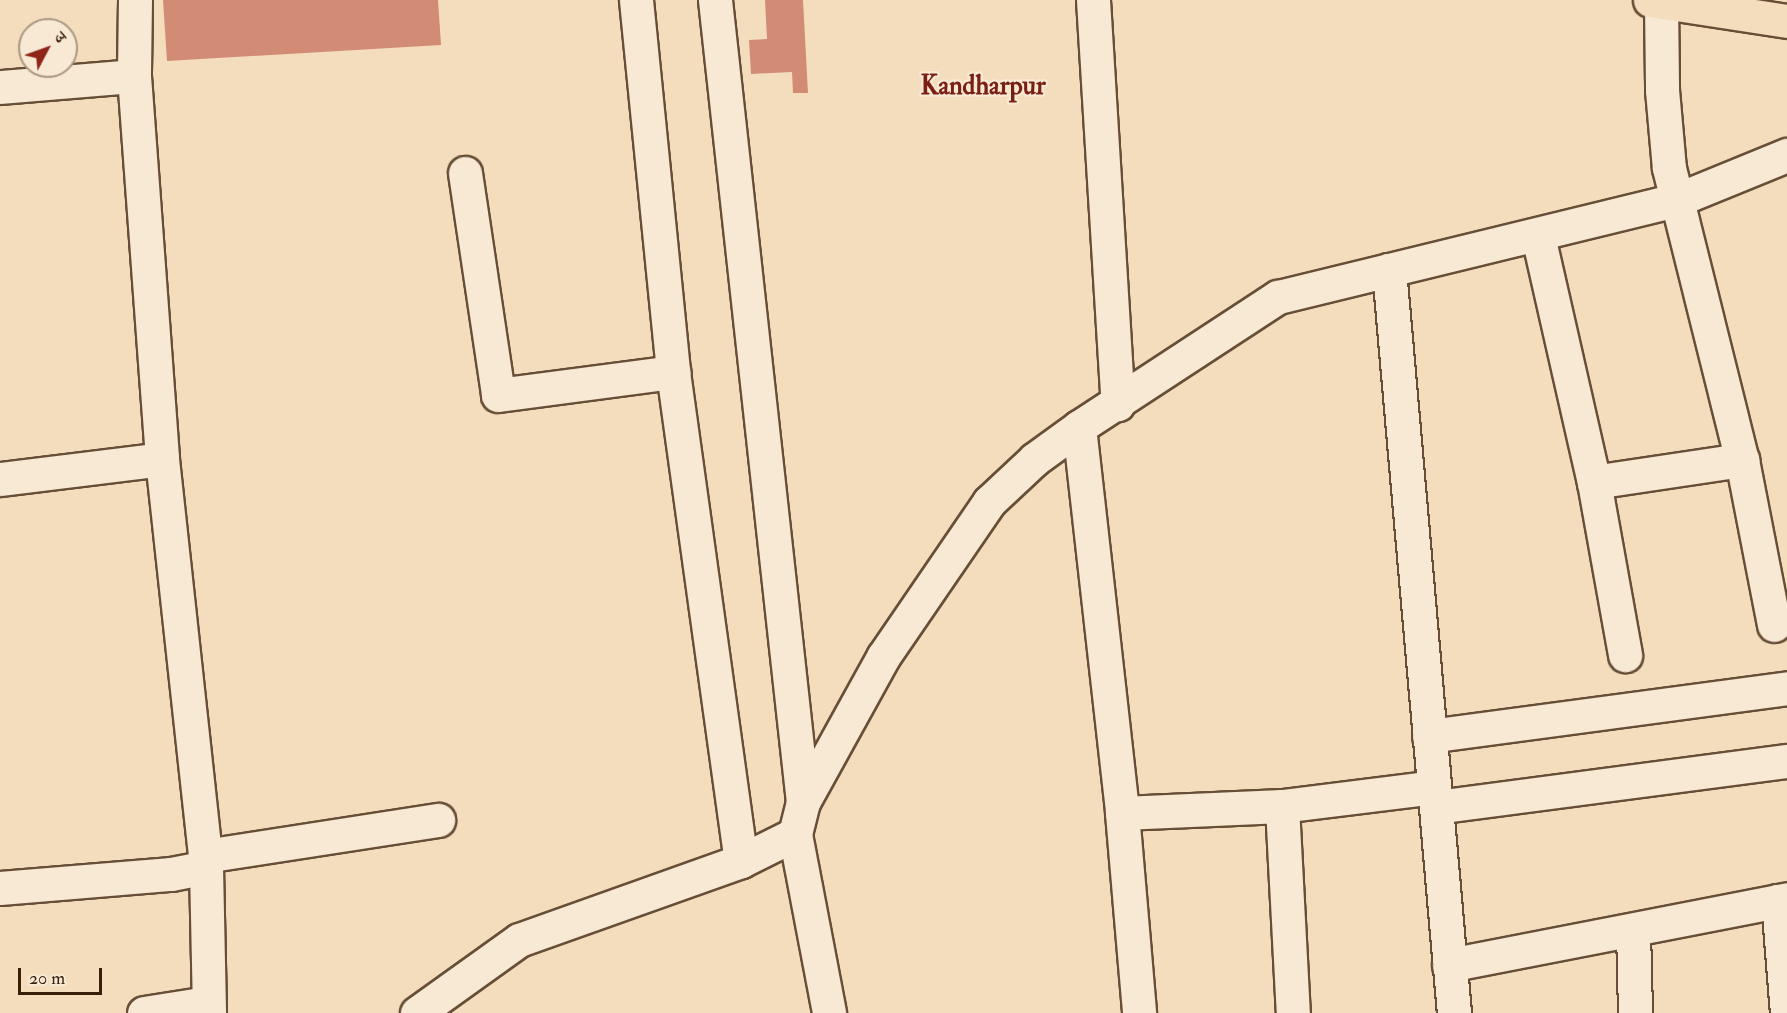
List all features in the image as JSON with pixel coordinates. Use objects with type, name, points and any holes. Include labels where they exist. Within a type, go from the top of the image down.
[{"type":"main road","points":[[1655,1],[1787,21]]},
{"type":"street","points":[[135,0],[134,75],[162,459],[206,867]]},
{"type":"street","points":[[636,0],[673,372],[741,861]]},
{"type":"street","points":[[715,0],[803,802]]},
{"type":"street","points":[[1093,0],[1118,404]]},
{"type":"street","points":[[1655,1],[1669,168],[1679,199],[1742,460],[1774,625]]},
{"type":"street","points":[[0,87],[134,75]]},
{"type":"street","points":[[829,1013],[795,834],[803,802],[884,657],[989,502],[1035,459],[1079,427],[1118,404],[1278,297],[1538,236],[1679,199],[1787,155]]},
{"type":"street","points":[[465,173],[498,395],[673,372]]},
{"type":"street","points":[[1538,236],[1594,482],[1625,655]]},
{"type":"street","points":[[1389,270],[1454,1013]]},
{"type":"street","points":[[1079,427],[1122,813],[1139,1013]]},
{"type":"street","points":[[0,477],[162,459]]},
{"type":"street","points":[[1594,482],[1742,460]]},
{"type":"street","points":[[1430,736],[1787,688]]},
{"type":"street","points":[[1122,813],[1435,797],[1787,761]]},
{"type":"street","points":[[1281,806],[1293,1013]]},
{"type":"street","points":[[144,1013],[208,1008],[205,856],[438,820]]},
{"type":"street","points":[[417,1013],[519,940],[741,861],[795,834]]},
{"type":"street","points":[[0,888],[171,874],[206,867]]},
{"type":"street","points":[[1449,965],[1782,900],[1787,1013]]},
{"type":"street","points":[[1633,930],[1635,1013]]},
{"type":"building","points":[[163,0],[438,0],[441,45],[167,61]]},
{"type":"building","points":[[765,0],[803,0],[808,93],[793,93],[792,72],[751,74],[749,40],[767,39]]},
{"type":"district","name":"Kandharpur","points":[[983,87]]}]
